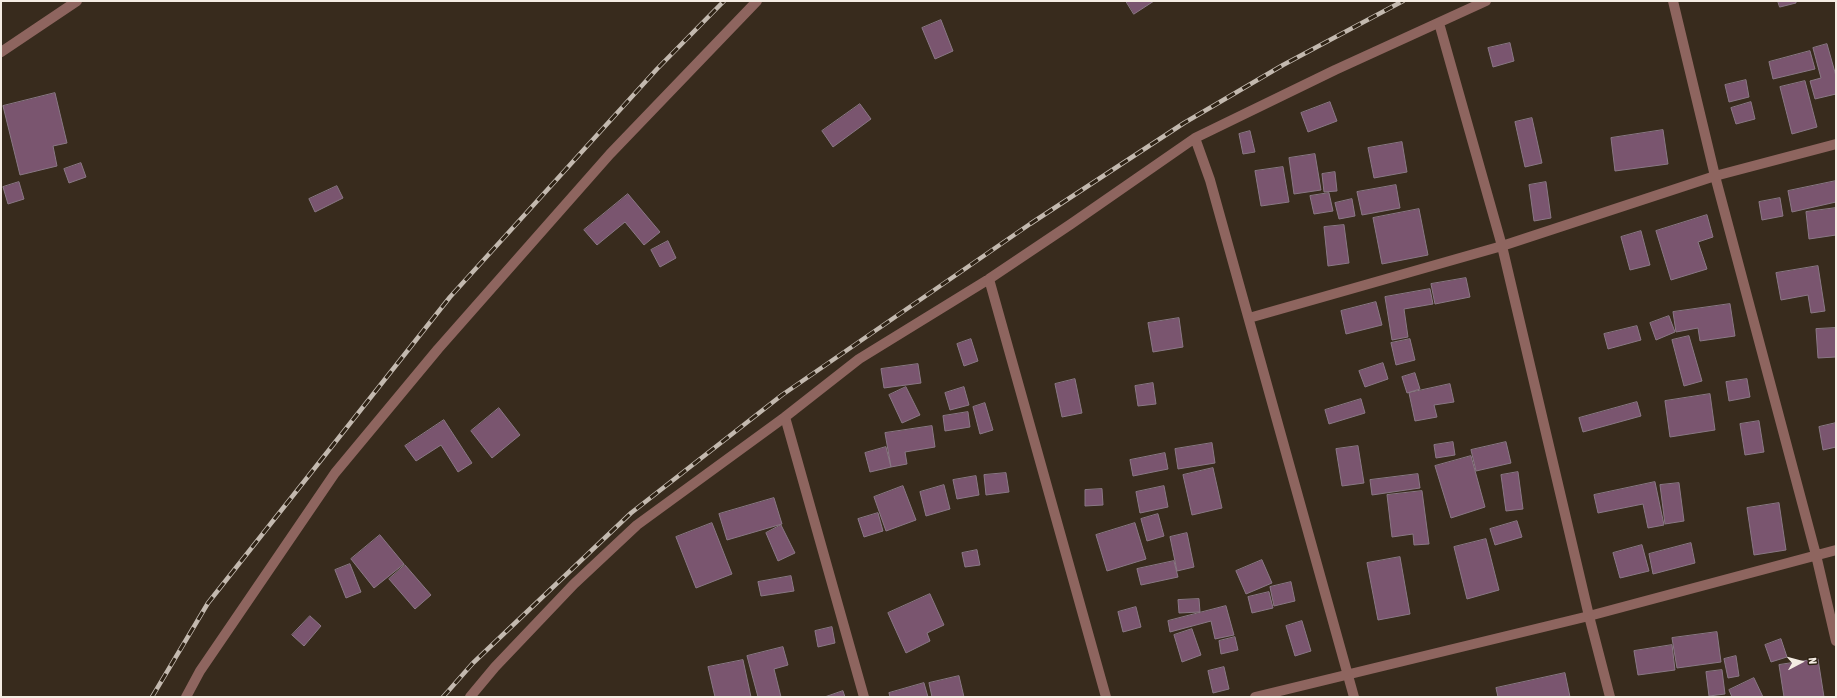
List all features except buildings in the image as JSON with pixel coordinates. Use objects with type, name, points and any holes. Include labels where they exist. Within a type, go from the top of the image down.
[{"type":"street","points":[[1,52],[77,1]]},
{"type":"street","points":[[186,697],[200,671],[335,473],[438,349],[610,154],[757,1]]},
{"type":"street","points":[[470,697],[495,667],[574,584],[637,525],[785,417],[859,358],[989,279],[1195,138],[1335,70],[1439,24],[1486,1]]},
{"type":"street","points":[[1673,1],[1715,176],[1816,555],[1836,641]]},
{"type":"street","points":[[1439,24],[1502,246],[1589,616],[1610,697]]},
{"type":"street","points":[[1195,138],[1210,180],[1354,697]]},
{"type":"street","points":[[1249,318],[1502,246],[1715,176],[1836,144]]},
{"type":"street","points":[[989,279],[1106,697]]},
{"type":"street","points":[[785,417],[864,697]]},
{"type":"street","points":[[1255,697],[1349,676],[1589,616],[1836,550]]},
{"type":"railway","points":[[152,697],[208,603],[450,297],[657,69],[724,1]]},
{"type":"railway","points":[[443,697],[473,663],[631,513],[782,395],[1030,224],[1184,123],[1283,65],[1403,1]]}]
